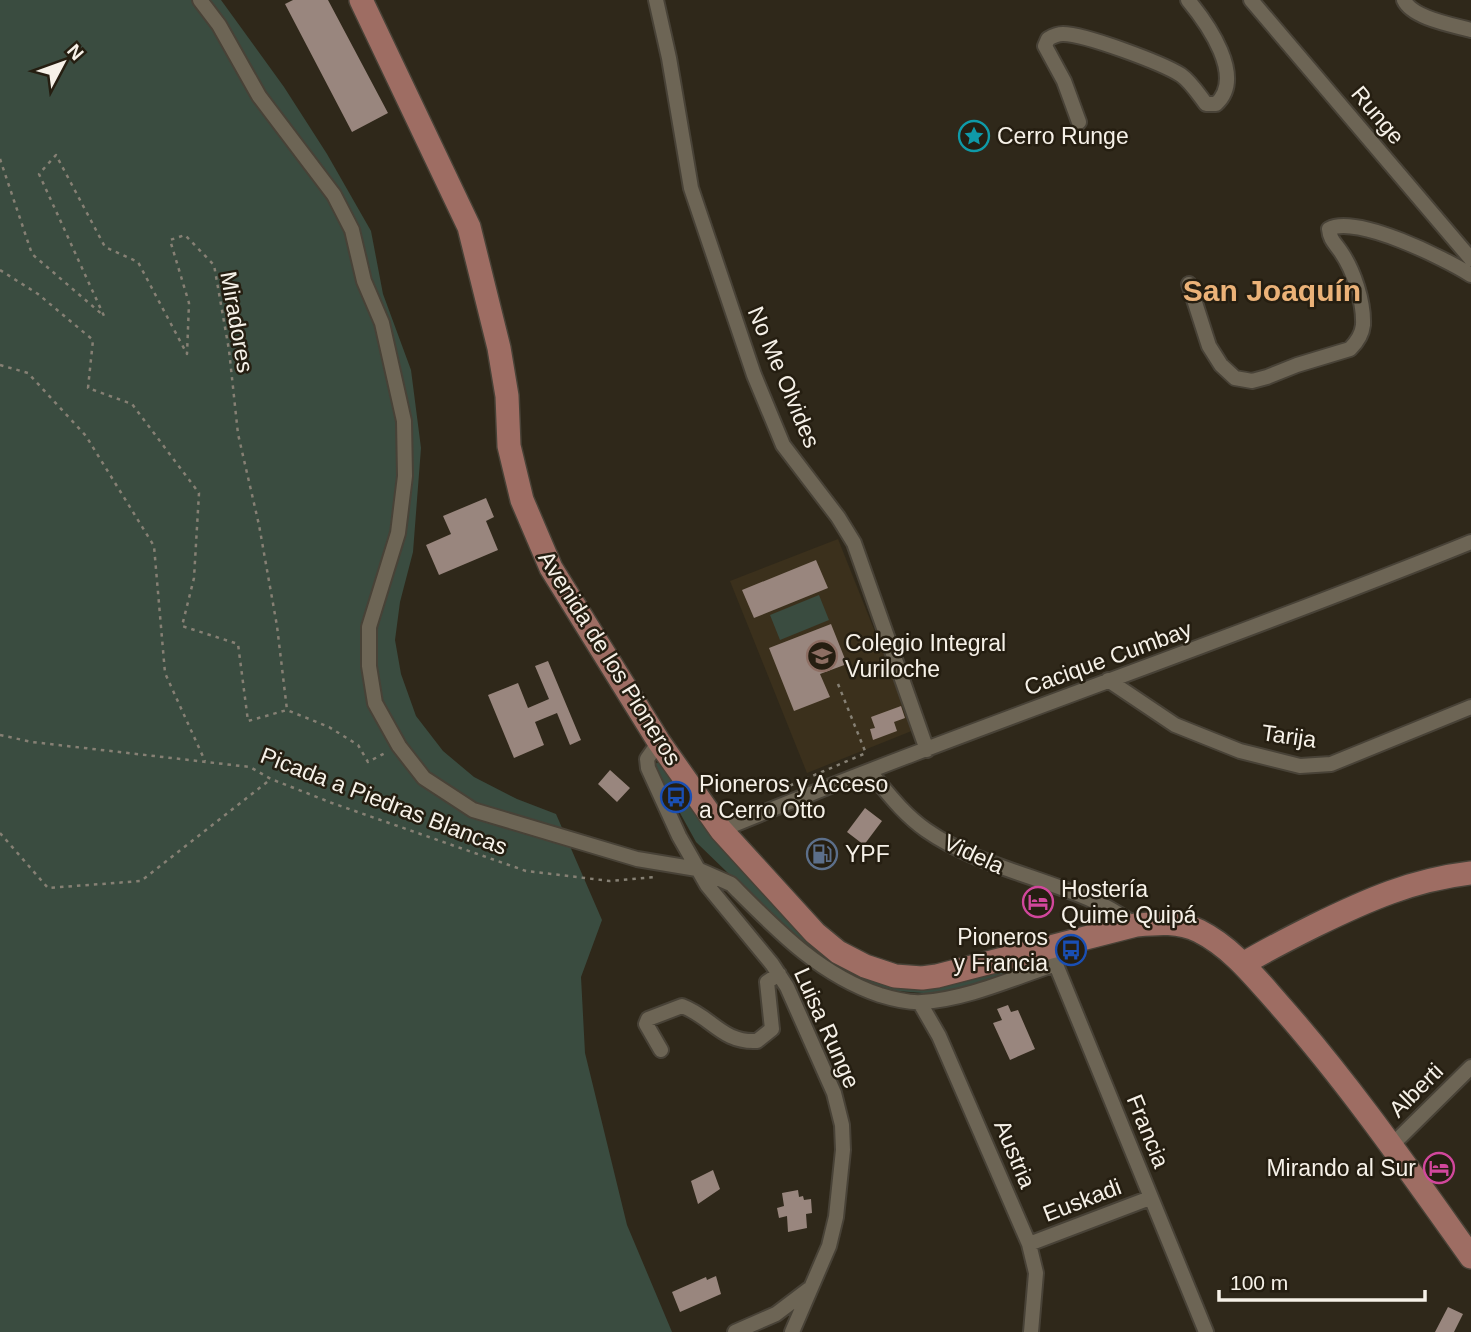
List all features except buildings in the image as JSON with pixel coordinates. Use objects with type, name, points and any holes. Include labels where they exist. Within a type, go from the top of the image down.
[{"type":"main road","name":"Avenida de los Pioneros","points":[[360,0],[469,227],[499,348],[507,396],[509,446],[522,500],[533,530],[551,568],[659,742],[721,830],[815,933],[838,952],[865,966],[895,976],[929,977],[1053,955],[1136,925],[1163,923],[1182,925],[1199,931],[1221,944],[1243,964],[1319,1051],[1392,1146],[1471,1257]]},
{"type":"main road","points":[[1243,964],[1355,906],[1386,893],[1420,882],[1471,873]]},
{"type":"street","points":[[200,0],[219,25],[259,96],[334,195],[352,230],[364,281],[382,323],[404,421],[405,476],[398,533],[369,627],[369,666],[375,703],[399,746],[424,778],[473,810],[603,850],[697,869],[731,884],[787,940],[817,964],[866,990],[895,1000],[920,1003],[985,988],[1053,955]]},
{"type":"street","name":"No Me Olvides","points":[[656,0],[669,58],[691,188],[754,375],[783,445],[842,522],[854,543],[927,750]]},
{"type":"street","points":[[1079,122],[1064,81],[1045,46],[1048,39],[1055,35],[1091,39],[1170,69],[1185,77],[1206,104],[1216,104],[1222,99],[1227,89],[1227,80],[1218,43],[1188,0]]},
{"type":"street","points":[[1404,0],[1406,5],[1419,14],[1471,30]]},
{"type":"street","name":"Runge","points":[[1250,2],[1471,260]]},
{"type":"street","points":[[1189,284],[1209,346],[1221,365],[1235,378],[1252,381],[1350,349],[1359,340],[1363,326],[1354,277],[1341,251],[1330,238],[1329,229],[1336,225],[1357,226],[1419,248],[1447,260],[1471,275]]},
{"type":"street","name":"Cacique Cumbay","points":[[721,830],[1108,680],[1250,630],[1471,542]]},
{"type":"street","name":"Tarija","points":[[1108,680],[1175,725],[1240,751],[1300,766],[1331,764],[1471,707]]},
{"type":"street","name":"Luisa Runge","points":[[659,742],[647,759],[648,768],[697,869],[787,987],[834,1093],[842,1125],[844,1150],[836,1217],[829,1246],[792,1332]]},
{"type":"street","name":"Videla","points":[[870,772],[908,815],[956,849],[1022,876],[1092,900],[1136,925]]},
{"type":"street","name":"Francia","points":[[1053,955],[1206,1332]]},
{"type":"street","points":[[661,1049],[646,1024],[648,1019],[682,1006],[693,1010],[736,1040],[757,1041],[772,1029],[767,982],[779,975]]},
{"type":"street","name":"Austria","points":[[920,1003],[939,1036],[1030,1244],[1036,1273],[1031,1332]]},
{"type":"street","name":"Alberti","points":[[1392,1146],[1471,1066]]},
{"type":"street","name":"Euskadi","points":[[1030,1244],[1150,1198]]},
{"type":"street","points":[[735,1332],[776,1314],[813,1286]]},
{"type":"path","name":"Miradores","points":[[0,159],[32,254],[104,316],[39,174],[56,155],[105,247],[138,262],[187,354],[189,303],[170,240],[185,235],[214,265],[229,350],[238,434],[259,525],[277,626],[287,710]]},
{"type":"path","points":[[0,270],[38,294],[93,340],[88,388],[132,404],[199,493],[194,578],[182,626],[238,644],[248,721],[287,710],[329,727],[358,746],[368,762],[399,746]]},
{"type":"path","points":[[0,365],[28,373],[86,436],[154,546],[165,673],[205,761]]},
{"type":"path","points":[[838,684],[866,752],[870,772]]},
{"type":"path","name":"Picada a Piedras Blancas","points":[[0,735],[32,742],[250,766],[271,779],[331,803],[526,871],[610,881],[657,877],[669,865]]},
{"type":"path","points":[[778,791],[866,752]]},
{"type":"path","points":[[0,833],[48,888],[141,881],[271,779]]},
{"type":"shaded area","name":"Colegio Integral Vuriloche","points":[[838,539],[914,730],[807,773],[730,581]]},
{"type":"green space","points":[[0,0],[221,0],[284,87],[327,154],[371,231],[383,294],[411,370],[421,448],[413,552],[400,602],[395,640],[401,674],[416,716],[443,751],[474,777],[517,799],[556,814],[602,920],[581,977],[585,1053],[627,1225],[672,1332],[0,1332]]},
{"type":"green space","points":[[819,595],[829,620],[780,640],[770,615]]},
{"type":"green space","points":[[661,762],[717,843],[807,939],[936,985],[976,978],[1044,958],[1045,964],[978,985],[936,994],[897,991],[871,984],[829,966],[800,943],[696,842],[653,764]]},
{"type":"place","name":"Cerro Runge","points":[[974,136]]},
{"type":"place","name":"Colegio Integral Vuriloche","points":[[822,656]]},
{"type":"place","name":"Pioneros y Acceso a Cerro Otto","points":[[676,797]]},
{"type":"place","name":"YPF","points":[[822,854]]},
{"type":"place","name":"Hostería Quime Quipá","points":[[1038,902]]},
{"type":"place","name":"Pioneros y Francia","points":[[1071,950]]},
{"type":"place","name":"Mirando al Sur","points":[[1439,1168]]},
{"type":"district","name":"San Joaquín","points":[[1272,291]]}]
